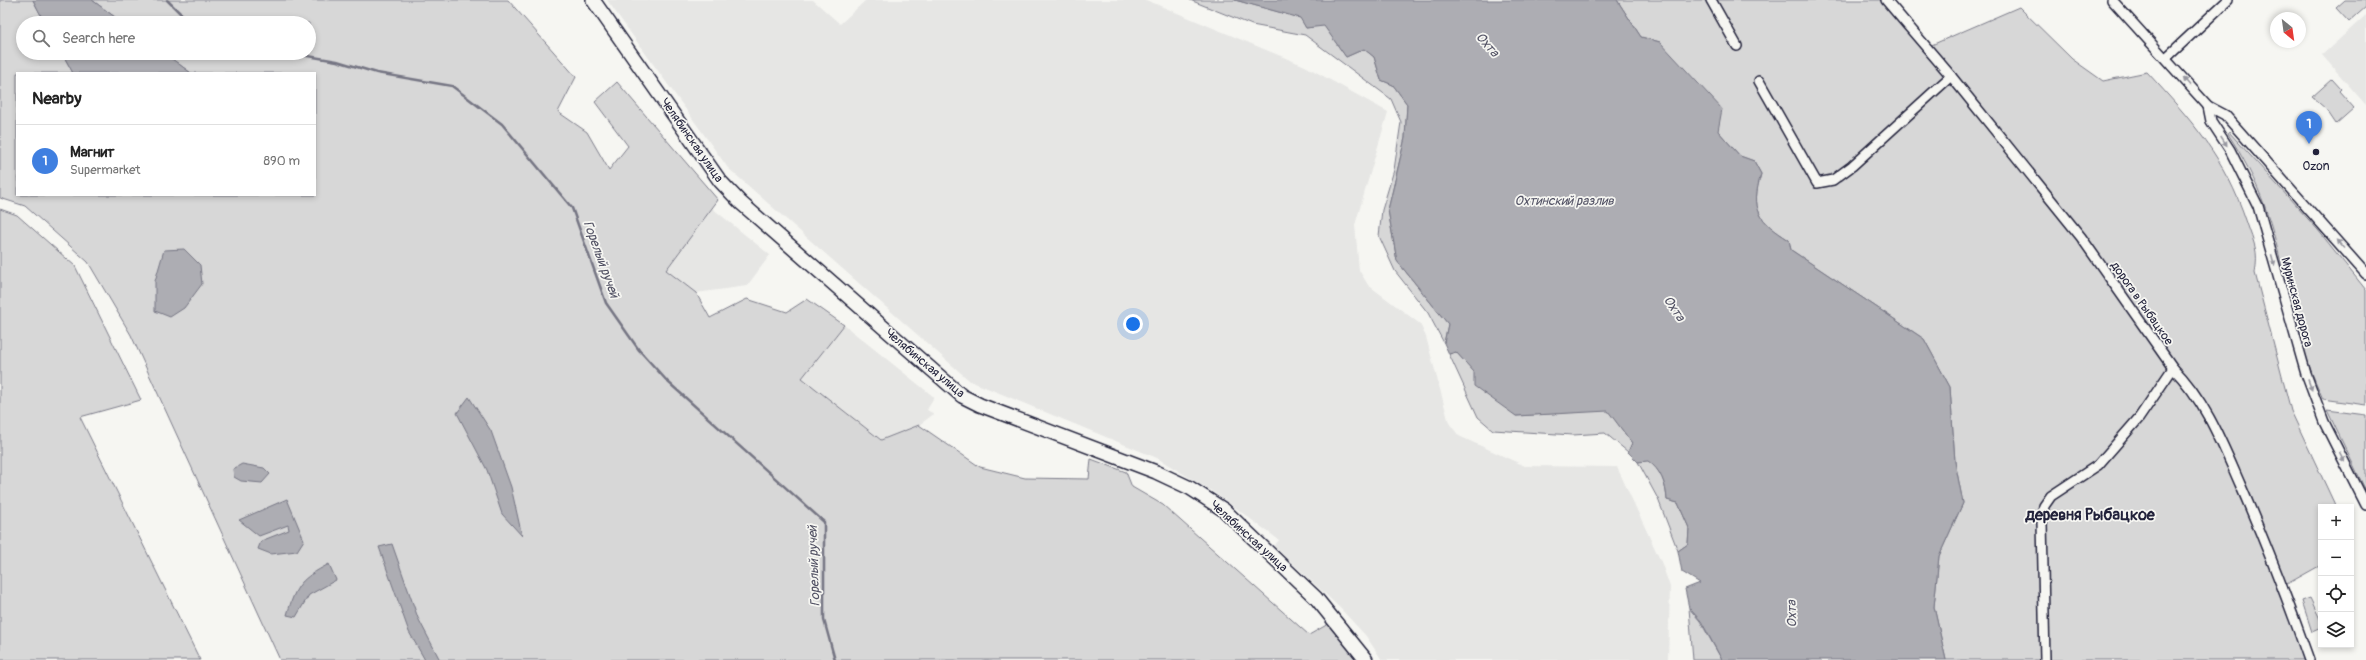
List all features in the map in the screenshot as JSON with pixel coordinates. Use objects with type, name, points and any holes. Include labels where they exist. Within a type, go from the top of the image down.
[{"type":"street","name":"Челябинская улица","points":[[593,0],[720,181],[741,204],[962,396],[1016,419],[1123,457],[1208,499],[1237,522],[1286,567],[1332,616],[1366,660]]},
{"type":"street","points":[[1711,0],[1737,46]]},
{"type":"street","name":"дорога в Рыбацкое","points":[[1886,0],[1951,76],[2081,237],[2173,368],[2188,383],[2215,428],[2263,537],[2309,660]]},
{"type":"street","name":"Муринская дорога","points":[[2112,0],[2208,106],[2225,115],[2366,274]]},
{"type":"street","points":[[2166,58],[2228,0]]},
{"type":"street","points":[[1759,81],[1817,183],[1833,180],[1852,166],[1951,76]]},
{"type":"street","name":"Муринская дорога","points":[[2208,106],[2212,121],[2230,150],[2258,206],[2306,374],[2324,422],[2366,505]]},
{"type":"street","points":[[2045,660],[2042,522],[2044,506],[2050,496],[2098,465],[2140,418],[2173,368]]},
{"type":"shaded area","points":[[0,0],[33,0],[41,16],[16,16],[16,60],[66,60],[72,72],[16,72],[16,196],[316,196],[316,72],[190,72],[173,60],[316,60],[316,16],[114,16],[92,0],[508,0],[576,77],[558,112],[587,132],[609,170],[628,146],[595,102],[617,82],[718,200],[666,270],[696,293],[710,318],[747,299],[787,312],[807,299],[844,325],[802,378],[881,440],[919,425],[980,467],[1025,478],[1089,479],[1091,459],[1126,472],[1132,487],[1163,505],[1309,635],[1330,623],[1357,660],[280,660],[131,335],[88,262],[25,206],[0,198]]},
{"type":"shaded area","points":[[607,0],[813,0],[840,24],[866,0],[1146,0],[1305,66],[1388,112],[1355,225],[1359,270],[1368,285],[1420,324],[1426,337],[1449,423],[1459,436],[1525,466],[1617,467],[1662,564],[1670,587],[1668,660],[1382,660],[1366,636],[1340,608],[1274,546],[1279,540],[1218,495],[1157,458],[970,381],[728,168]]},
{"type":"shaded area","points":[[1190,0],[1235,0],[1301,18],[1306,28],[1324,25],[1346,57],[1364,49],[1374,57],[1381,80],[1393,85],[1407,104],[1405,138],[1388,210],[1397,261],[1448,324],[1444,343],[1428,313],[1395,271],[1379,236],[1382,210],[1394,170],[1401,122],[1391,99],[1305,35],[1252,25]]},
{"type":"shaded area","points":[[1617,0],[1887,0],[1927,47],[2019,7],[2072,59],[2103,81],[2147,72],[2193,124],[2218,159],[2229,179],[2255,247],[2255,273],[2291,411],[2335,504],[2318,504],[2318,567],[2278,589],[2305,660],[1946,660],[1934,607],[1939,556],[1963,503],[1955,462],[1950,387],[1924,339],[1791,250],[1789,240],[1770,227],[1764,220],[1757,206],[1758,186],[1761,174],[1754,161],[1740,156],[1718,131],[1660,42],[1641,37]]},
{"type":"shaded area","points":[[2345,0],[2366,0],[2366,7],[2349,22],[2336,8]]},
{"type":"shaded area","points":[[2366,15],[2366,105],[2322,55]]},
{"type":"shaded area","points":[[2332,79],[2341,89],[2339,91],[2354,108],[2336,124],[2326,109],[2312,97]]},
{"type":"shaded area","points":[[2229,132],[2318,230],[2366,290],[2366,405],[2323,399],[2309,366],[2298,333],[2275,238],[2265,207],[2249,169],[2228,134]]},
{"type":"shaded area","points":[[712,208],[770,255],[747,286],[696,293],[666,270]]},
{"type":"shaded area","points":[[0,209],[17,215],[75,266],[141,400],[80,417],[200,660],[0,660]]},
{"type":"shaded area","points":[[844,325],[934,397],[927,410],[934,414],[919,425],[881,440],[802,378]]},
{"type":"shaded area","points":[[1456,352],[1516,416],[1608,410],[1632,443],[1628,452],[1605,433],[1573,435],[1493,430],[1478,417],[1449,354]]},
{"type":"shaded area","points":[[2327,410],[2366,415],[2366,491]]},
{"type":"shaded area","points":[[1648,460],[1653,464],[1662,478],[1667,500],[1678,503],[1689,528],[1688,544],[1678,551],[1658,499],[1638,462]]},
{"type":"shaded area","points":[[2310,598],[2318,615],[2318,629],[2312,632],[2302,601]]},
{"type":"shaded area","points":[[1689,608],[1700,621],[1722,660],[1693,660]]},
{"type":"water","points":[[33,0],[92,0],[114,16],[41,16]]},
{"type":"water","name":"Охтинский разлив","points":[[1235,0],[1617,0],[1641,37],[1660,42],[1722,109],[1718,131],[1740,156],[1754,161],[1761,174],[1758,186],[1757,206],[1764,220],[1770,227],[1789,240],[1791,250],[1924,339],[1950,387],[1955,462],[1963,503],[1939,556],[1934,607],[1946,660],[1722,660],[1701,621],[1689,608],[1685,589],[1700,583],[1682,572],[1678,551],[1688,544],[1689,528],[1678,503],[1667,500],[1662,478],[1653,465],[1648,461],[1638,462],[1628,452],[1632,443],[1608,411],[1516,416],[1474,386],[1474,372],[1456,352],[1449,354],[1444,343],[1448,324],[1397,261],[1388,210],[1405,138],[1407,104],[1393,85],[1381,80],[1374,57],[1364,49],[1346,57],[1324,26],[1306,28],[1300,18]]},
{"type":"water","points":[[66,60],[173,60],[190,72],[72,72]]},
{"type":"water","points":[[184,249],[200,265],[202,284],[184,308],[170,317],[155,311],[155,281],[164,250]]},
{"type":"water","points":[[469,397],[491,431],[511,487],[522,536],[502,514],[487,470],[457,413]]},
{"type":"water","points":[[242,464],[264,468],[270,474],[262,483],[241,481],[234,477],[233,469]]},
{"type":"water","points":[[287,499],[304,540],[297,551],[271,554],[258,549],[261,541],[289,530],[288,525],[259,536],[239,520]]},
{"type":"water","points":[[392,544],[418,618],[440,660],[425,660],[409,632],[379,547]]},
{"type":"water","points":[[329,564],[336,580],[309,595],[296,617],[287,615],[293,596],[301,584],[312,574]]},
{"type":"waterway","name":"Горелый ручей","points":[[167,0],[183,16]]},
{"type":"waterway","name":"Горелый ручей","points":[[316,57],[337,61],[377,73],[452,86],[502,124],[572,208],[606,303],[639,350],[668,382],[824,522],[824,620],[835,660]]},
{"type":"place","name":"Магнит","points":[[2309,144]]},
{"type":"place","name":"Ozon","points":[[2316,152]]},
{"type":"district","name":"деревня Рыбацкое","points":[[2090,514]]},
{"type":"water label","name":"Охта","points":[[1488,44]]},
{"type":"water label","name":"Охта","points":[[1675,308]]},
{"type":"water label","name":"Охта","points":[[1791,614]]}]
